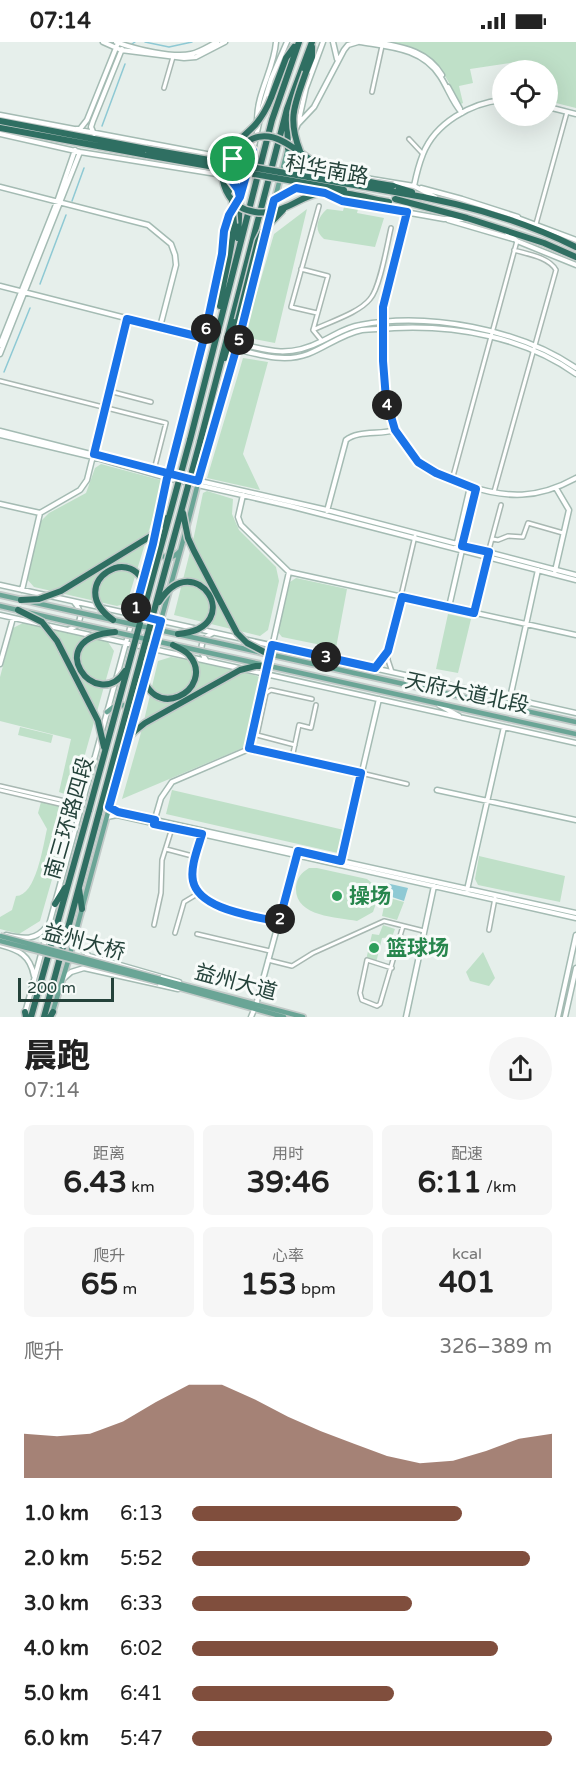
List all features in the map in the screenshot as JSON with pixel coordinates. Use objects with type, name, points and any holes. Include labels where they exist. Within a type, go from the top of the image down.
[{"type":"highway","points":[[298,42],[286,58],[264,113],[231,149],[223,167],[227,194],[238,207],[264,213],[321,193],[393,195]]},
{"type":"highway","points":[[218,325],[277,103],[298,42]]},
{"type":"highway","points":[[300,152],[292,123],[294,106],[312,57],[312,42]]},
{"type":"highway","points":[[218,372],[287,108],[312,42]]},
{"type":"highway","points":[[287,108],[288,148]]},
{"type":"highway","name":"科华南路","points":[[0,121],[117,144],[146,152],[393,195],[438,199],[503,218],[576,247]]},
{"type":"highway","name":"科华南路","points":[[0,128],[126,152],[146,152]]},
{"type":"highway","points":[[218,325],[222,287],[233,242],[234,224],[228,170],[233,156],[251,140],[269,137],[287,142],[320,167],[393,195]]},
{"type":"highway","name":"科华南路","points":[[393,195],[424,207],[467,218],[544,243],[576,257]]},
{"type":"highway","points":[[236,258],[240,197]]},
{"type":"highway","points":[[218,372],[231,344],[258,241],[263,231],[286,207]]},
{"type":"highway","name":"南三环路四段","points":[[31,1017],[139,629],[190,440],[218,325]]},
{"type":"highway","name":"南三环路四段","points":[[44,1017],[218,372]]},
{"type":"highway","points":[[183,506],[183,521],[194,551],[237,633],[247,643],[268,654]]},
{"type":"highway","points":[[21,600],[39,599],[60,591],[151,536],[163,525],[170,513]]},
{"type":"highway","points":[[113,620],[100,609],[96,602],[96,587],[105,573],[120,567],[135,571],[145,584],[146,600]]},
{"type":"highway","points":[[155,607],[166,591],[179,582],[195,582],[209,593],[213,601],[213,610],[207,625],[198,631],[178,634]]},
{"type":"highway","points":[[18,610],[42,622],[57,641],[98,721],[105,752]]},
{"type":"highway","points":[[115,632],[100,633],[86,640],[79,651],[77,665],[89,680],[102,684],[118,679],[129,665]]},
{"type":"highway","points":[[141,660],[143,678],[149,690],[165,699],[180,697],[192,686],[195,671],[189,655],[173,645]]},
{"type":"highway","points":[[115,754],[129,736],[146,723],[232,673],[249,667],[269,666]]},
{"type":"highway","points":[[55,904],[69,882]]},
{"type":"highway","points":[[78,885],[82,909]]},
{"type":"main road","points":[[288,148],[302,172]]},
{"type":"main road","points":[[51,1016],[197,483],[237,346],[288,148]]},
{"type":"main road","points":[[274,200],[296,188]]},
{"type":"main road","points":[[153,544],[156,553],[165,557],[171,557],[180,551]]},
{"type":"main road","name":"天府大道北段","points":[[0,595],[576,723]]},
{"type":"main road","name":"天府大道北段","points":[[0,606],[576,734]]},
{"type":"main road","points":[[107,712],[116,705],[126,705],[134,719]]},
{"type":"main road","name":"益州大桥","points":[[0,939],[160,981]]},
{"type":"main road","name":"益州大道","points":[[160,981],[284,1017]]},
{"type":"main road","name":"益州大道","points":[[256,1008],[303,1017]]},
{"type":"street","points":[[104,42],[115,49],[173,57],[196,57],[222,42]]},
{"type":"street","points":[[72,130],[80,129],[87,120],[117,42],[182,55],[192,54],[222,42]]},
{"type":"street","points":[[257,130],[257,104],[276,48],[275,42]]},
{"type":"street","points":[[25,1015],[153,544],[204,338],[222,254],[224,231],[229,215],[240,197],[271,79],[287,42]]},
{"type":"street","points":[[288,148],[298,124],[306,88],[322,42]]},
{"type":"street","points":[[333,42],[337,60]]},
{"type":"street","points":[[298,124],[314,107],[337,60],[348,45],[359,42],[402,49],[427,60],[462,113]]},
{"type":"street","points":[[376,42],[402,46],[423,54],[440,71],[462,113]]},
{"type":"street","points":[[95,134],[92,131],[92,124],[123,45]]},
{"type":"street","points":[[372,92],[382,46]]},
{"type":"street","points":[[164,88],[173,57]]},
{"type":"street","points":[[414,186],[423,154],[438,131],[462,113],[492,102]]},
{"type":"street","points":[[558,110],[576,114]]},
{"type":"street","points":[[536,224],[567,112]]},
{"type":"street","points":[[0,115],[233,159],[239,161],[242,169],[238,176],[229,177],[77,151],[0,134]]},
{"type":"street","points":[[35,129],[46,125]]},
{"type":"street","points":[[19,132],[36,142]]},
{"type":"street","points":[[111,137],[117,144]]},
{"type":"street","points":[[409,139],[423,154]]},
{"type":"street","points":[[0,345],[77,151]]},
{"type":"street","points":[[233,159],[253,151]]},
{"type":"street","points":[[101,155],[126,152]]},
{"type":"street","points":[[452,480],[517,241],[444,219],[342,201],[325,193],[296,188],[291,182],[292,178],[296,173],[302,172],[329,177],[348,175],[414,186],[518,217]]},
{"type":"street","points":[[229,177],[238,189],[240,197]]},
{"type":"street","points":[[414,186],[438,199]]},
{"type":"street","points":[[0,187],[148,225],[171,244],[176,265],[160,327]]},
{"type":"street","points":[[317,313],[291,307],[318,206]]},
{"type":"street","points":[[407,212],[384,298],[382,322],[386,399],[395,430],[418,462],[436,473],[476,489],[509,495],[524,495],[555,488],[576,478]]},
{"type":"street","name":"科华南路","points":[[503,218],[518,217],[576,240]]},
{"type":"street","points":[[444,219],[467,218]]},
{"type":"street","points":[[313,330],[362,307],[371,298],[377,286],[391,228]]},
{"type":"street","name":"科华南路","points":[[504,230],[517,241],[576,266]]},
{"type":"street","points":[[557,238],[576,240]]},
{"type":"street","points":[[544,243],[554,256]]},
{"type":"street","points":[[494,492],[556,270],[552,264],[540,258],[514,250]]},
{"type":"street","points":[[301,269],[328,276],[313,330]]},
{"type":"street","points":[[0,286],[204,338]]},
{"type":"street","points":[[0,354],[22,292]]},
{"type":"street","points":[[0,504],[40,513],[80,490],[87,480],[127,319]]},
{"type":"street","points":[[237,346],[287,352],[305,349],[341,331],[359,325],[382,322],[423,322],[492,331],[576,368]]},
{"type":"street","points":[[237,346],[288,359],[307,354],[362,330],[423,327],[490,337],[534,348],[576,374]]},
{"type":"street","points":[[313,330],[322,341]]},
{"type":"street","points":[[0,381],[166,423],[153,472]]},
{"type":"street","points":[[110,391],[150,402]]},
{"type":"street","points":[[325,516],[346,440],[350,436],[387,433],[395,430]]},
{"type":"street","points":[[0,433],[197,483],[327,510],[414,536],[576,578]]},
{"type":"street","points":[[456,547],[470,487]]},
{"type":"street","points":[[554,572],[569,510],[555,488]]},
{"type":"street","points":[[448,607],[476,489]]},
{"type":"street","points":[[243,492],[325,516],[414,536]]},
{"type":"street","points":[[243,492],[238,518],[241,525],[289,572],[576,635]]},
{"type":"street","points":[[474,613],[501,505]]},
{"type":"street","points":[[22,590],[40,513]]},
{"type":"street","points":[[493,539],[498,540],[508,536],[523,537],[528,523],[564,533]]},
{"type":"street","points":[[392,672],[388,651],[414,536]]},
{"type":"street","points":[[510,698],[539,568]]},
{"type":"street","points":[[249,748],[289,572]]},
{"type":"street","points":[[0,585],[576,713]]},
{"type":"street","points":[[67,630],[76,626],[81,617],[73,601]]},
{"type":"street","points":[[0,615],[576,743]]},
{"type":"street","points":[[0,664],[13,618]]},
{"type":"street","points":[[208,661],[202,654],[201,647],[205,637],[214,633]]},
{"type":"street","points":[[375,668],[388,651]]},
{"type":"street","points":[[295,745],[257,735],[266,693],[271,690],[312,699]]},
{"type":"street","points":[[340,863],[379,699]]},
{"type":"street","points":[[436,703],[463,718]]},
{"type":"street","points":[[292,758],[299,725],[311,728],[316,705]]},
{"type":"street","points":[[467,890],[504,727]]},
{"type":"street","points":[[154,822],[161,798],[172,782],[249,748],[407,784]]},
{"type":"street","points":[[0,788],[81,807]]},
{"type":"street","points":[[437,790],[576,820]]},
{"type":"street","points":[[109,807],[118,812],[172,828],[297,853]]},
{"type":"street","points":[[107,817],[112,814],[154,822],[576,918]]},
{"type":"street","points":[[154,925],[161,893],[162,860],[172,828]]},
{"type":"street","points":[[202,834],[193,880],[204,899],[217,906],[279,922]]},
{"type":"street","points":[[166,849],[196,857]]},
{"type":"street","points":[[251,1017],[256,1008],[297,853]]},
{"type":"street","points":[[434,884],[576,913]]},
{"type":"street","points":[[406,1017],[434,884]]},
{"type":"street","points":[[175,933],[184,902],[199,893]]},
{"type":"street","points":[[489,930],[495,898]]},
{"type":"street","points":[[82,909],[77,939],[78,945],[85,953],[170,978],[187,988]]},
{"type":"street","points":[[268,960],[292,966],[313,953],[384,921],[424,931]]},
{"type":"street","points":[[0,939],[37,936],[50,923]]},
{"type":"street","points":[[392,968],[368,960],[360,993],[362,1000],[377,1006],[381,1004],[392,968],[403,926]]},
{"type":"street","points":[[196,934],[270,951]]},
{"type":"street","points":[[558,1017],[576,936]]},
{"type":"street","points":[[0,939],[29,959],[35,978]]},
{"type":"street","points":[[17,950],[25,946],[25,941],[22,939]]},
{"type":"street","points":[[420,948],[444,954]]},
{"type":"street","points":[[62,980],[71,972],[84,968],[166,987],[187,988]]},
{"type":"street","points":[[566,1017],[574,991],[576,968]]},
{"type":"street","points":[[256,1008],[257,1017]]},
{"type":"green space","points":[[391,42],[576,42],[576,108],[558,104],[558,60],[492,60],[492,66],[470,69],[473,83],[459,86],[463,103],[461,104],[435,62],[428,56]]},
{"type":"green space","points":[[344,207],[358,209],[357,213],[384,218],[375,247],[324,239],[318,232],[319,220],[327,209],[343,211]]},
{"type":"green space","points":[[307,209],[275,343],[244,337],[274,234]]},
{"type":"green space","points":[[243,358],[268,362],[243,454],[260,490],[207,478]]},
{"type":"green space","points":[[101,464],[164,481],[127,603],[117,606],[34,587],[26,578],[41,521],[49,513],[86,493],[95,468]]},
{"type":"green space","points":[[207,491],[233,499],[232,514],[239,530],[276,567],[279,581],[268,630],[260,636],[174,615],[203,493]]},
{"type":"green space","points":[[296,578],[347,589],[336,648],[282,637],[278,632],[290,582]]},
{"type":"green space","points":[[448,614],[471,619],[458,673],[436,669]]},
{"type":"green space","points":[[23,623],[108,642],[114,651],[75,790],[67,795],[59,792],[71,739],[0,721],[0,677],[13,628]]},
{"type":"green space","points":[[171,657],[221,666],[260,677],[245,747],[122,799],[158,661]]},
{"type":"green space","points":[[20,727],[53,735],[51,743],[18,735]]},
{"type":"green space","points":[[172,790],[344,830],[338,853],[166,814]]},
{"type":"green space","points":[[41,802],[70,809],[73,821],[63,841],[40,921],[19,934],[0,929],[0,917],[12,910],[16,896],[23,894],[29,888],[38,869],[47,829],[38,813]]},
{"type":"green space","points":[[479,856],[565,876],[560,902],[478,885],[475,879]]},
{"type":"green space","name":"操场","points":[[309,868],[367,879],[373,884],[378,898],[373,912],[357,921],[318,914],[309,910],[297,897],[296,887],[300,876]]},
{"type":"green space","points":[[386,897],[404,902],[397,920],[382,916]]},
{"type":"green space","name":"篮球场","points":[[383,925],[395,929],[392,937],[382,938],[376,963],[366,960],[372,934],[379,935]]},
{"type":"green space","points":[[483,952],[495,978],[489,986],[470,981],[466,972]]},
{"type":"water","points":[[386,883],[408,888],[404,901],[383,894]]},
{"type":"waterway","points":[[145,42],[169,47],[192,42]]},
{"type":"waterway","points":[[102,126],[125,64]]},
{"type":"waterway","points":[[72,201],[84,168]]},
{"type":"waterway","points":[[40,284],[66,215]]},
{"type":"waterway","points":[[4,372],[30,308]]},
{"type":"place","name":"操场","points":[[337,896]]},
{"type":"place","name":"篮球场","points":[[374,948]]},
{"type":"route","points":[[233,159],[239,161],[242,169],[238,176],[229,177],[238,189],[240,197],[229,215],[224,231],[222,254],[204,338],[169,474],[167,478],[153,544],[134,614],[161,621],[109,807],[118,812],[155,820],[154,824],[202,834],[193,869],[193,880],[197,891],[204,899],[217,906],[279,922],[298,851],[341,861],[361,773],[249,748],[272,645],[375,668],[382,662],[388,651],[402,597],[474,613],[489,552],[462,546],[476,489],[436,473],[418,462],[395,430],[390,416],[386,399],[383,361],[383,307],[407,212],[342,201],[325,193],[296,188],[274,200],[260,262],[198,481],[169,474],[94,454],[127,319],[204,338],[212,298],[222,254],[224,231],[229,215],[240,197],[253,151],[233,159]]}]
